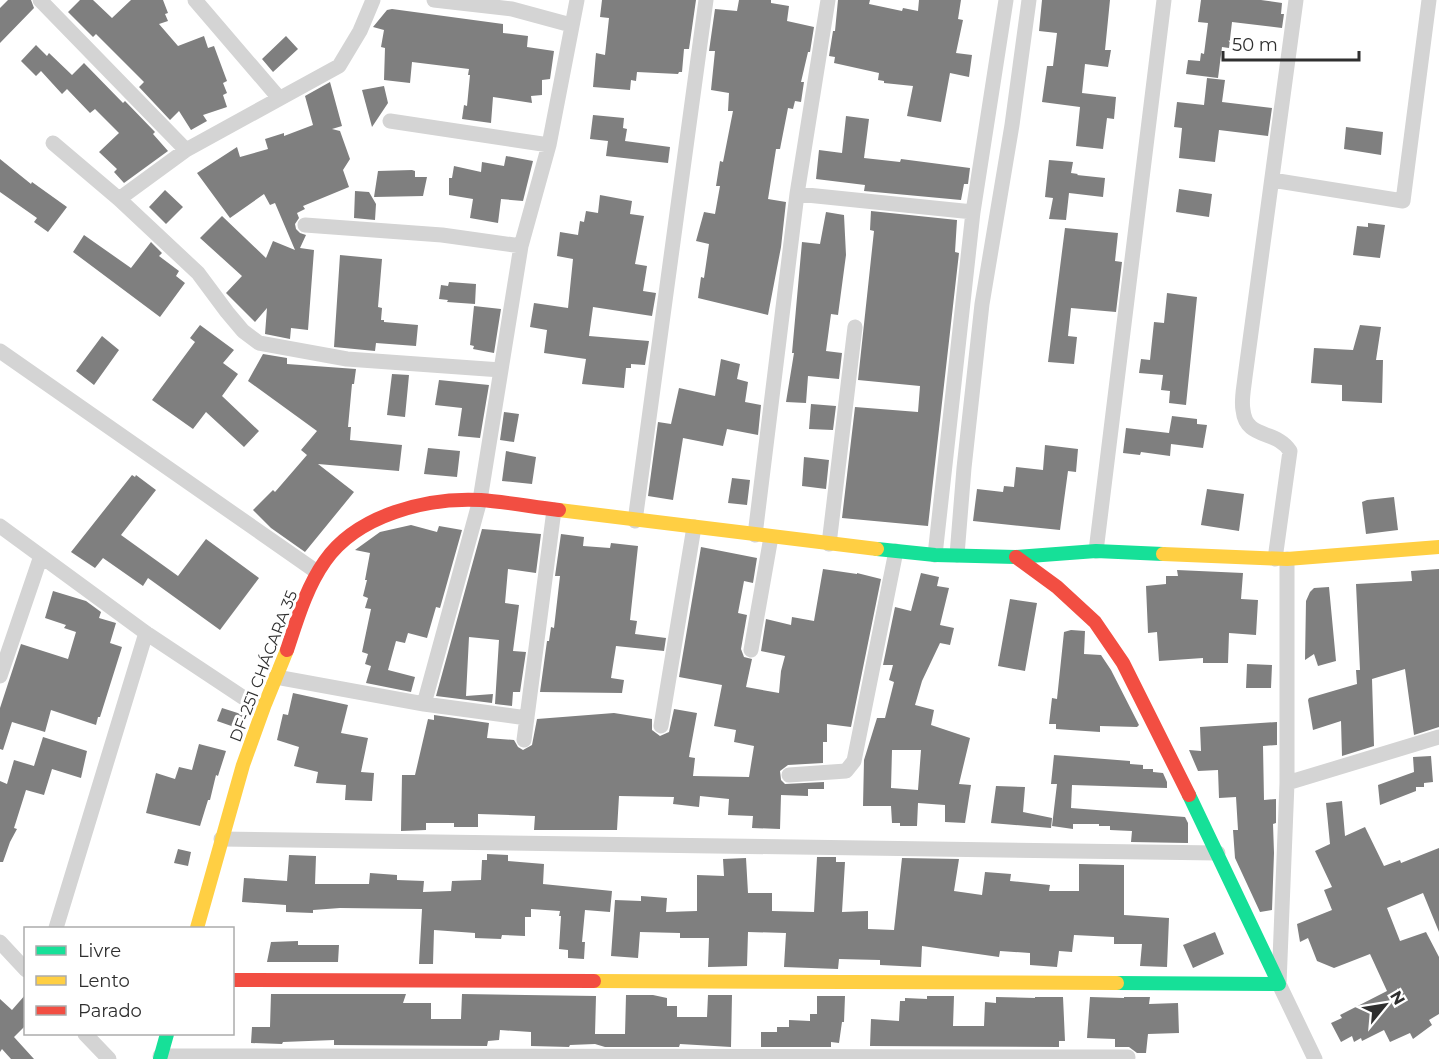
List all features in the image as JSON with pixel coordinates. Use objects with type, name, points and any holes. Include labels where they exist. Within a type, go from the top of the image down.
[{"type":"street","points":[[40,0],[186,150]]},
{"type":"street","points":[[195,0],[279,98]]},
{"type":"street","points":[[119,199],[186,150],[339,66],[360,31],[373,0]]},
{"type":"street","points":[[434,0],[512,5],[570,25]]},
{"type":"street","points":[[424,704],[480,500],[521,246],[549,145],[576,0]]},
{"type":"street","points":[[635,521],[706,0]]},
{"type":"street","points":[[754,535],[796,195],[828,0]]},
{"type":"street","points":[[935,555],[974,212],[1006,0]]},
{"type":"street","points":[[957,555],[982,304],[1012,125],[1029,0]]},
{"type":"street","points":[[1096,551],[1164,0]]},
{"type":"street","points":[[1279,984],[1287,783],[1281,559],[1290,451],[1279,438],[1251,428],[1243,412],[1245,377],[1296,0]]},
{"type":"street","points":[[1272,180],[1403,201],[1429,0]]},
{"type":"street","points":[[390,121],[549,145]]},
{"type":"street","points":[[53,143],[119,199],[198,273],[227,312],[259,343],[347,359],[501,370]]},
{"type":"street","points":[[796,195],[974,212]]},
{"type":"street","points":[[305,225],[442,235],[521,246]]},
{"type":"street","points":[[829,544],[855,327]]},
{"type":"street","points":[[0,351],[316,572]]},
{"type":"street","name":"DF-251 CHÁCARA 35","points":[[197,927],[221,840],[262,710],[316,572],[334,549],[348,537],[382,515],[399,509],[480,500],[829,544],[935,555],[1016,558],[1096,551],[1281,559],[1439,547]]},
{"type":"street","points":[[524,740],[554,510]]},
{"type":"street","points":[[0,526],[146,633],[262,710]]},
{"type":"street","points":[[661,726],[694,527]]},
{"type":"street","points":[[752,650],[771,537]]},
{"type":"street","points":[[789,775],[846,771],[854,761],[896,551]]},
{"type":"street","points":[[0,676],[41,556]]},
{"type":"street","points":[[1016,558],[1057,587],[1095,622],[1123,663],[1218,853],[1315,1059]]},
{"type":"street","points":[[56,927],[146,633]]},
{"type":"street","points":[[276,677],[424,704],[527,718]]},
{"type":"street","points":[[1287,783],[1439,737]]},
{"type":"street","points":[[221,840],[1218,853]]},
{"type":"street","points":[[0,942],[24,968]]},
{"type":"street","points":[[234,980],[1279,984]]},
{"type":"street","points":[[86,1035],[109,1059]]},
{"type":"street","points":[[167,1035],[160,1058],[1128,1057]]},
{"type":"building","points":[[8,0],[31,0],[34,8],[0,43],[0,8]]},
{"type":"building","points":[[80,0],[93,0],[112,18],[131,0],[163,0],[168,13],[165,14],[168,21],[159,24],[178,46],[204,36],[208,48],[214,46],[227,81],[223,83],[227,93],[223,95],[227,107],[203,115],[207,121],[191,130],[179,111],[170,120],[139,87],[144,82],[96,34],[93,37],[68,12]]},
{"type":"building","points":[[602,0],[696,0],[689,49],[684,49],[682,72],[678,74],[637,72],[636,81],[631,80],[630,90],[593,87],[596,53],[605,55],[609,18],[600,17]]},
{"type":"building","points":[[739,0],[771,0],[771,3],[789,6],[787,21],[814,27],[810,52],[808,52],[801,82],[804,82],[801,102],[795,101],[793,109],[788,108],[780,149],[776,149],[768,199],[786,202],[781,247],[768,315],[698,298],[701,277],[704,278],[709,244],[696,241],[704,212],[715,214],[720,186],[716,186],[720,161],[723,162],[733,111],[728,111],[729,93],[711,90],[715,51],[709,51],[715,9],[737,11]]},
{"type":"building","points":[[838,0],[870,0],[869,4],[902,11],[903,8],[918,11],[919,0],[961,0],[958,19],[963,20],[956,53],[972,55],[969,77],[950,73],[941,122],[907,116],[913,86],[884,83],[878,80],[879,73],[834,63],[835,57],[829,56],[833,31],[835,31]]},
{"type":"building","points":[[1042,0],[1110,0],[1105,50],[1111,50],[1108,67],[1085,64],[1082,93],[1116,97],[1114,119],[1107,118],[1103,149],[1076,146],[1080,107],[1042,102],[1047,66],[1053,66],[1057,33],[1039,31]]},
{"type":"building","points":[[1201,0],[1261,0],[1282,3],[1281,14],[1284,14],[1282,28],[1232,22],[1229,48],[1222,47],[1218,78],[1186,74],[1188,60],[1200,61],[1201,53],[1204,54],[1208,23],[1198,22]]},
{"type":"building","points":[[387,10],[503,24],[503,33],[528,36],[527,47],[554,51],[550,79],[542,80],[542,95],[531,96],[532,103],[493,97],[491,123],[462,119],[464,105],[467,106],[469,69],[412,62],[410,83],[384,80],[385,48],[381,47],[384,30],[373,27]]},
{"type":"building","points":[[286,36],[298,49],[273,72],[262,59]]},
{"type":"building","points":[[36,45],[47,56],[49,53],[72,75],[84,63],[155,132],[153,134],[168,151],[124,183],[114,172],[117,169],[99,152],[119,133],[95,109],[90,113],[67,89],[62,94],[41,71],[36,76],[21,61]]},
{"type":"building","points":[[1207,78],[1225,80],[1222,102],[1272,108],[1268,136],[1219,130],[1215,162],[1179,158],[1182,128],[1174,127],[1177,102],[1204,105]]},
{"type":"building","points":[[330,82],[342,126],[332,129],[340,131],[350,159],[343,170],[349,187],[303,206],[305,209],[297,213],[299,218],[295,224],[296,229],[306,235],[300,248],[314,250],[308,330],[291,328],[290,339],[265,334],[267,308],[255,322],[226,293],[242,276],[200,238],[222,216],[266,258],[273,241],[295,250],[275,203],[270,205],[264,194],[230,218],[197,173],[237,147],[240,157],[268,149],[265,139],[284,133],[284,136],[313,125],[305,96]]},
{"type":"building","points":[[384,86],[388,103],[372,127],[362,90]]},
{"type":"building","points":[[593,115],[624,118],[623,128],[627,129],[625,141],[670,147],[668,163],[606,156],[608,141],[590,139]]},
{"type":"building","points":[[846,116],[869,119],[864,158],[900,162],[901,159],[970,168],[968,184],[964,184],[961,200],[864,191],[865,185],[816,179],[819,150],[842,153]]},
{"type":"building","points":[[1346,127],[1383,132],[1381,155],[1344,149]]},
{"type":"building","points":[[506,156],[533,161],[523,201],[501,199],[498,223],[470,218],[473,199],[449,195],[449,178],[452,178],[454,166],[481,172],[482,162],[504,166]]},
{"type":"building","points":[[0,159],[31,184],[32,182],[67,207],[48,232],[34,222],[37,218],[0,192]]},
{"type":"building","points":[[1049,160],[1073,162],[1071,173],[1077,175],[1105,178],[1103,197],[1069,193],[1066,220],[1049,219],[1053,198],[1045,197]]},
{"type":"building","points":[[378,171],[415,171],[415,177],[427,177],[423,196],[374,197]]},
{"type":"building","points":[[1179,189],[1212,194],[1209,217],[1176,212]]},
{"type":"building","points":[[165,190],[183,207],[166,224],[149,207]]},
{"type":"building","points":[[355,191],[369,192],[376,204],[375,220],[354,218]]},
{"type":"building","points":[[600,195],[632,201],[630,214],[644,216],[635,264],[647,266],[643,291],[656,293],[652,316],[593,307],[589,336],[649,341],[645,365],[631,364],[631,368],[626,368],[624,388],[582,384],[586,359],[544,353],[547,330],[530,327],[534,303],[568,308],[573,259],[557,256],[560,232],[578,235],[580,221],[584,222],[586,211],[598,213]]},
{"type":"building","points":[[871,211],[957,220],[955,252],[959,253],[928,526],[842,518],[855,407],[918,412],[920,386],[858,380],[874,231],[870,230]]},
{"type":"building","points":[[826,212],[844,215],[846,255],[838,315],[831,314],[826,351],[842,353],[839,379],[808,376],[806,403],[786,402],[794,353],[792,353],[802,242],[820,244]]},
{"type":"building","points":[[1368,223],[1385,225],[1380,258],[1353,255],[1357,226],[1368,227]]},
{"type":"building","points":[[1065,228],[1118,233],[1115,261],[1122,262],[1116,312],[1071,308],[1068,336],[1077,337],[1074,364],[1048,362]]},
{"type":"building","points":[[84,235],[131,268],[151,242],[162,253],[159,256],[179,271],[176,276],[185,283],[160,317],[73,252]]},
{"type":"building","points":[[340,255],[382,259],[378,307],[382,308],[381,320],[418,325],[416,346],[376,343],[375,351],[334,347]]},
{"type":"building","points":[[449,282],[476,284],[475,304],[447,302],[448,300],[439,299],[441,285],[448,286]]},
{"type":"building","points":[[1167,293],[1197,297],[1186,405],[1169,403],[1170,391],[1161,390],[1163,375],[1139,373],[1141,359],[1150,360],[1154,322],[1164,323]]},
{"type":"building","points":[[474,306],[501,309],[494,353],[473,349],[474,346],[470,345]]},
{"type":"building","points":[[200,325],[234,350],[223,363],[238,374],[222,396],[259,431],[244,447],[206,412],[193,429],[152,400],[195,342],[190,338]]},
{"type":"building","points":[[1360,325],[1381,327],[1376,360],[1383,360],[1382,403],[1342,401],[1342,385],[1311,383],[1314,348],[1353,350]]},
{"type":"building","points":[[102,336],[119,350],[94,385],[76,371]]},
{"type":"building","points":[[263,354],[287,358],[287,364],[356,369],[354,384],[352,384],[348,427],[351,427],[350,440],[402,445],[399,471],[318,464],[354,492],[305,552],[271,528],[253,510],[273,490],[275,492],[307,455],[301,450],[317,431],[248,381]]},
{"type":"building","points":[[721,359],[740,364],[737,379],[748,382],[745,402],[761,405],[758,435],[727,429],[723,446],[683,438],[673,500],[648,496],[658,422],[671,424],[679,388],[715,396]]},
{"type":"building","points":[[392,374],[409,375],[405,417],[387,415]]},
{"type":"building","points":[[439,380],[489,385],[480,438],[458,436],[462,408],[435,405]]},
{"type":"building","points":[[811,404],[836,406],[833,430],[809,429]]},
{"type":"building","points":[[504,412],[519,414],[514,442],[500,440]]},
{"type":"building","points":[[1172,416],[1197,419],[1197,424],[1207,425],[1203,448],[1171,444],[1170,456],[1141,452],[1140,455],[1123,453],[1126,428],[1169,433]]},
{"type":"building","points":[[1045,445],[1078,449],[1076,472],[1068,471],[1060,530],[973,521],[977,489],[1003,492],[1004,486],[1014,487],[1016,467],[1043,470]]},
{"type":"building","points":[[428,448],[460,451],[457,477],[424,474]]},
{"type":"building","points":[[506,451],[536,457],[532,484],[502,481]]},
{"type":"building","points":[[804,457],[829,460],[826,489],[802,486]]},
{"type":"building","points":[[132,475],[135,477],[136,475],[156,490],[121,535],[178,576],[206,539],[259,578],[220,630],[148,578],[143,586],[103,558],[95,568],[71,552]]},
{"type":"building","points":[[732,478],[750,480],[747,505],[728,503]]},
{"type":"building","points":[[1207,489],[1244,494],[1239,531],[1201,525]]},
{"type":"building","points":[[1394,497],[1398,530],[1366,534],[1362,502]]},
{"type":"building","points":[[411,525],[437,532],[439,526],[462,530],[440,608],[436,607],[427,638],[408,633],[405,643],[396,641],[388,670],[415,677],[411,692],[366,683],[371,666],[365,664],[368,654],[362,652],[371,609],[365,608],[368,598],[363,596],[370,553],[355,550],[380,532]]},
{"type":"building","points":[[482,529],[541,534],[536,573],[508,569],[505,603],[519,605],[513,651],[526,652],[520,692],[513,692],[512,706],[495,704],[499,640],[469,637],[466,696],[493,694],[492,703],[436,696]]},
{"type":"building","points":[[561,534],[584,537],[583,546],[610,548],[611,543],[638,546],[630,620],[637,621],[635,634],[666,638],[664,651],[616,646],[611,678],[624,680],[622,693],[540,692],[547,641],[549,641],[551,627],[554,628],[560,576],[555,576]]},
{"type":"building","points":[[701,547],[757,558],[753,583],[744,581],[738,613],[747,615],[741,649],[744,657],[752,659],[746,687],[779,693],[785,656],[761,651],[766,619],[791,625],[792,617],[814,621],[823,569],[857,573],[881,579],[851,727],[827,724],[827,742],[823,742],[823,763],[788,765],[780,771],[781,780],[785,784],[824,782],[824,789],[808,789],[808,796],[781,795],[780,829],[752,828],[753,816],[728,815],[729,799],[700,796],[699,807],[673,804],[674,797],[619,796],[617,830],[534,830],[535,816],[478,814],[478,827],[454,827],[454,823],[426,823],[426,830],[401,831],[402,775],[415,775],[428,719],[434,720],[434,715],[489,723],[487,738],[514,740],[523,750],[532,745],[537,719],[614,713],[652,719],[652,730],[660,736],[669,732],[674,709],[697,713],[689,757],[695,758],[693,776],[749,777],[754,746],[734,742],[736,730],[714,726],[722,685],[679,677]]},
{"type":"building","points":[[1439,569],[1439,727],[1414,735],[1405,669],[1372,679],[1374,746],[1342,756],[1341,721],[1313,730],[1308,700],[1357,684],[1356,670],[1360,670],[1356,584],[1412,581],[1411,571]]},
{"type":"building","points":[[1177,570],[1243,573],[1241,599],[1258,600],[1256,635],[1229,633],[1228,663],[1203,663],[1203,658],[1159,661],[1157,632],[1148,633],[1146,586],[1166,584],[1166,576],[1178,576]]},
{"type":"building","points":[[921,573],[939,577],[937,586],[949,588],[940,625],[954,628],[950,645],[940,643],[922,681],[915,705],[934,710],[931,725],[970,738],[959,784],[971,785],[965,823],[945,822],[945,805],[918,803],[917,826],[900,826],[900,823],[892,823],[891,806],[863,806],[864,760],[877,718],[885,718],[894,682],[889,680],[893,665],[883,665],[895,607],[911,611]],"holes":[[[892,750],[921,750],[918,790],[891,788]]]},
{"type":"building","points":[[1329,587],[1336,661],[1318,666],[1314,654],[1305,660],[1306,601],[1314,588]]},
{"type":"building","points":[[53,591],[86,601],[101,612],[99,618],[116,623],[110,643],[122,647],[100,717],[96,725],[51,710],[45,732],[12,722],[3,750],[0,749],[0,708],[21,644],[68,659],[76,632],[64,628],[66,625],[45,618]]},
{"type":"building","points":[[1010,599],[1037,603],[1025,671],[998,666]]},
{"type":"building","points":[[1085,631],[1084,654],[1101,655],[1139,725],[1137,727],[1100,726],[1100,732],[1056,729],[1056,724],[1049,724],[1052,698],[1057,699],[1064,632]]},
{"type":"building","points":[[1247,664],[1272,665],[1271,688],[1246,688]]},
{"type":"building","points":[[293,693],[348,705],[341,733],[368,738],[361,772],[374,773],[372,801],[345,800],[346,785],[316,783],[318,772],[294,766],[299,747],[277,740],[283,714],[288,715]]},
{"type":"building","points":[[222,708],[244,715],[240,729],[217,721]]},
{"type":"building","points":[[1277,722],[1277,745],[1263,746],[1264,800],[1276,799],[1276,823],[1273,824],[1272,910],[1260,912],[1235,858],[1233,830],[1238,830],[1236,797],[1219,798],[1218,770],[1198,771],[1189,750],[1201,751],[1200,727]]},
{"type":"building","points":[[43,737],[87,751],[81,778],[52,769],[44,795],[26,790],[14,828],[17,829],[3,862],[0,862],[0,781],[7,784],[14,760],[34,766]]},
{"type":"building","points":[[199,744],[226,751],[200,826],[146,813],[156,773],[175,779],[179,767],[192,770]]},
{"type":"building","points":[[1054,755],[1130,761],[1130,764],[1143,765],[1143,769],[1153,769],[1153,772],[1163,773],[1167,788],[1072,785],[1071,808],[1185,817],[1188,823],[1188,843],[1131,842],[1132,831],[1110,830],[1110,826],[1099,826],[1099,824],[1073,824],[1073,829],[1052,826],[1057,784],[1051,784]]},
{"type":"building","points":[[1431,756],[1433,782],[1424,783],[1424,787],[1416,787],[1416,791],[1380,805],[1378,785],[1414,772],[1413,757]]},
{"type":"building","points":[[996,786],[1025,787],[1023,812],[1052,818],[1051,828],[991,823]]},
{"type":"building","points":[[1342,801],[1345,836],[1365,827],[1384,866],[1400,860],[1401,863],[1439,848],[1439,932],[1423,893],[1387,908],[1400,941],[1426,932],[1439,957],[1439,1014],[1429,1020],[1432,1025],[1413,1039],[1410,1033],[1390,1042],[1384,1030],[1362,1041],[1361,1038],[1354,1042],[1352,1036],[1341,1042],[1331,1023],[1342,1018],[1340,1015],[1387,991],[1370,954],[1334,968],[1317,961],[1308,938],[1300,942],[1297,924],[1332,910],[1324,890],[1332,887],[1315,851],[1330,844],[1326,803]]},
{"type":"building","points":[[178,849],[191,852],[188,866],[174,863]]},
{"type":"building","points":[[487,854],[508,855],[508,861],[544,864],[543,884],[612,891],[610,912],[585,910],[582,942],[585,942],[584,959],[568,958],[568,950],[559,949],[560,911],[531,909],[531,917],[525,917],[525,936],[502,935],[501,939],[475,938],[475,933],[434,930],[433,964],[419,964],[422,909],[340,908],[313,910],[313,913],[286,912],[286,905],[242,902],[244,878],[287,881],[289,855],[316,856],[315,884],[369,884],[370,873],[397,875],[397,880],[424,881],[423,892],[451,891],[452,881],[481,880],[482,860],[487,860]]},
{"type":"building","points":[[817,857],[836,857],[836,862],[845,862],[842,912],[868,911],[868,929],[894,930],[902,858],[959,859],[954,891],[982,895],[985,872],[1011,874],[1010,881],[1050,885],[1049,891],[1079,891],[1079,864],[1124,865],[1124,915],[1169,918],[1167,967],[1140,966],[1142,944],[1114,944],[1114,937],[1074,935],[1072,952],[1059,951],[1057,967],[1030,965],[1030,953],[1000,951],[999,957],[922,946],[921,967],[880,965],[880,960],[839,959],[838,969],[784,967],[786,933],[748,932],[747,966],[708,967],[709,938],[680,938],[680,933],[640,932],[638,958],[611,956],[615,900],[641,901],[641,896],[667,898],[666,912],[697,911],[697,875],[724,876],[723,859],[746,858],[748,893],[772,893],[772,911],[814,912]]},
{"type":"building","points":[[1215,932],[1224,954],[1193,968],[1183,945]]},
{"type":"building","points":[[298,941],[298,945],[339,945],[338,962],[267,962],[271,942]]},
{"type":"building","points":[[271,994],[406,994],[403,1003],[431,1003],[431,1019],[461,1019],[462,994],[596,996],[595,1034],[625,1034],[626,995],[653,995],[667,998],[667,1006],[677,1006],[677,1017],[707,1017],[708,995],[732,995],[731,1047],[680,1044],[679,1047],[605,1047],[595,1044],[570,1045],[569,1047],[531,1046],[531,1032],[500,1030],[499,1040],[488,1041],[487,1046],[334,1045],[334,1040],[283,1042],[282,1044],[251,1043],[252,1027],[270,1027]]},
{"type":"building","points":[[24,996],[24,1027],[14,1037],[34,1059],[11,1059],[2,1049],[0,1052],[0,999],[12,1010]]},
{"type":"building","points":[[817,996],[845,996],[844,1022],[842,1022],[839,1043],[831,1042],[831,1047],[761,1047],[761,1032],[777,1032],[777,1027],[789,1027],[789,1020],[810,1021],[810,1014],[817,1014]]},
{"type":"building","points":[[927,996],[954,996],[953,1026],[984,1026],[985,1002],[996,1003],[996,997],[1063,997],[1065,1041],[1059,1041],[1059,1047],[870,1046],[871,1019],[899,1021],[900,1001],[905,1001],[905,998],[927,999]]},
{"type":"building","points":[[1090,997],[1150,997],[1149,1004],[1178,1003],[1179,1033],[1148,1034],[1146,1053],[1137,1053],[1129,1047],[1115,1047],[1115,1039],[1087,1038]]},
{"type":"traffic: fast","points":[[877,549],[935,555],[1016,557],[1096,551],[1163,554]]},
{"type":"traffic: fast","points":[[1117,983],[1279,984],[1189,795]]},
{"type":"traffic: fast","points":[[160,1059],[167,1035]]},
{"type":"traffic: slow","points":[[559,510],[877,549]]},
{"type":"traffic: slow","points":[[1163,554],[1287,559],[1439,547]]},
{"type":"traffic: slow","points":[[197,927],[243,765],[287,650]]},
{"type":"traffic: slow","points":[[594,981],[1117,983]]},
{"type":"traffic: jam","points":[[287,650],[307,593],[318,571],[339,545],[374,521],[416,506],[460,500],[491,501],[559,510]]},
{"type":"traffic: jam","points":[[1016,557],[1057,587],[1095,622],[1123,663],[1189,795]]},
{"type":"traffic: jam","points":[[234,980],[594,981]]}]
